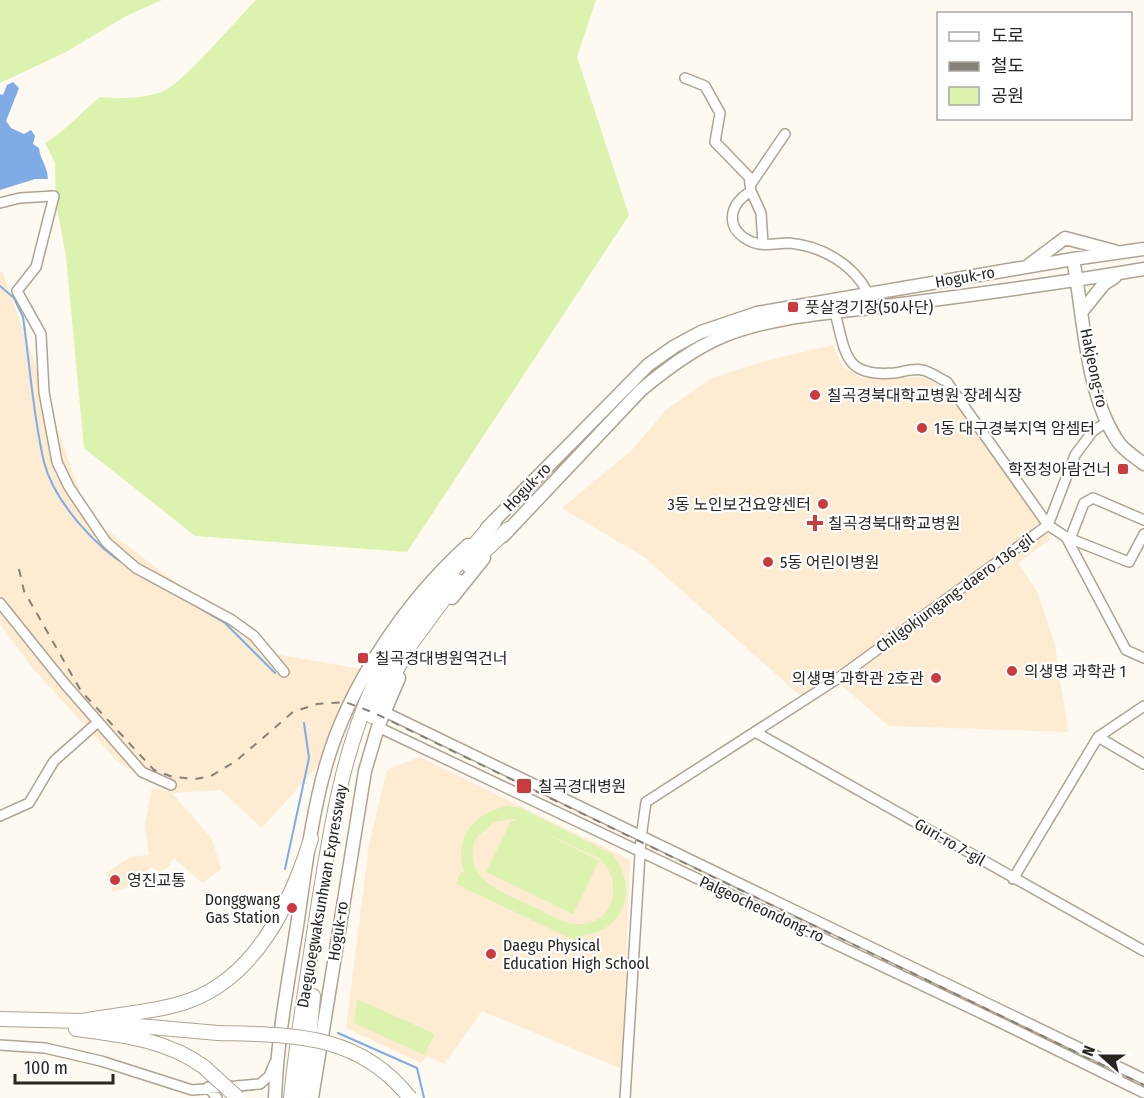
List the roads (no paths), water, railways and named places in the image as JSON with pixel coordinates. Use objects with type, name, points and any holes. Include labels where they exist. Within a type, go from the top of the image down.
[{"type":"highway","name":"Daeguoegwaksunhwan Expressway","points":[[304,1098],[302,1051],[333,820],[360,723],[388,658],[411,623],[494,522]]},
{"type":"highway","name":"Daeguoegwaksunhwan Expressway","points":[[291,1098],[313,995],[339,830],[359,748],[389,681],[424,623],[476,557],[508,530]]},
{"type":"highway","points":[[0,1026],[79,1025],[189,1001],[228,980],[276,923],[298,879],[311,839]]},
{"type":"highway","points":[[0,1019],[303,1041],[336,1048],[372,1067],[400,1098]]},
{"type":"highway","points":[[79,1025],[148,1041],[182,1053],[204,1067],[238,1098]]},
{"type":"highway","points":[[218,1035],[285,1035],[332,1042],[349,1048],[385,1070],[410,1098]]},
{"type":"main road","points":[[1028,266],[1065,238],[1121,252]]},
{"type":"main road","name":"Hoguk-ro","points":[[273,1098],[278,1047],[311,839],[326,765],[334,739],[360,683],[408,613],[451,561],[494,522],[648,365],[675,346],[725,322],[757,313],[1028,266],[1144,249]]},
{"type":"main road","name":"Hakjeong-ro","points":[[1072,259],[1083,309],[1096,394],[1107,422],[1120,445],[1144,464]]},
{"type":"main road","name":"Hoguk-ro","points":[[312,1098],[360,794],[378,727],[401,673],[423,636],[508,530],[641,390],[664,371],[720,338],[745,329],[835,313],[1077,281],[1144,269]]},
{"type":"main road","points":[[1083,309],[1104,284],[1128,272]]},
{"type":"street","points":[[685,78],[705,86],[720,112],[716,146],[749,177],[761,213],[763,244]]},
{"type":"street","points":[[785,134],[751,188],[735,204],[731,215],[732,226],[738,234],[763,244],[804,246],[838,259],[861,280],[868,293]]},
{"type":"street","points":[[0,203],[20,198],[54,196],[36,267],[17,291],[41,334],[44,392],[57,462],[69,487],[106,542],[136,568],[232,620],[254,636],[284,672]]},
{"type":"street","points":[[835,313],[846,356],[851,364],[861,371],[878,374],[922,370],[947,382],[1048,525],[1068,538],[1129,562],[1144,534]]},
{"type":"street","name":"Chilgokjungang-daero 136-gil","points":[[625,1098],[641,838],[646,802],[840,677],[1048,525],[1075,455],[1093,431],[1107,422]]},
{"type":"street","points":[[1068,538],[1084,504],[1094,498],[1144,519]]},
{"type":"street","points":[[1068,538],[1126,650],[1144,658]]},
{"type":"street","points":[[1,606],[142,772],[171,785]]},
{"type":"street","points":[[1013,879],[1098,737],[1144,706]]},
{"type":"street","name":"Palgeocheondong-ro","points":[[385,712],[467,750],[641,838],[1144,1079]]},
{"type":"street","points":[[0,816],[29,803],[54,761],[98,722]]},
{"type":"street","name":"Palgeocheondong-ro","points":[[378,727],[993,1018],[1144,1093]]},
{"type":"street","name":"Guri-ro 7-gil","points":[[757,732],[1013,879],[1144,951]]},
{"type":"street","points":[[1098,737],[1144,764]]},
{"type":"street","points":[[0,1046],[45,1048],[101,1060],[192,1090],[260,1084],[269,1076],[278,1047]]},
{"type":"street","points":[[260,1084],[273,1098]]},
{"type":"street","points":[[208,1087],[217,1098]]},
{"type":"water","points":[[13,82],[19,88],[6,121],[11,128],[24,134],[31,130],[35,136],[33,144],[39,148],[48,179],[35,179],[0,190],[0,94],[3,95],[7,85]]},
{"type":"waterway","points":[[0,286],[14,298],[23,317],[37,427],[49,477],[66,507],[78,522],[103,548],[129,567]]},
{"type":"waterway","points":[[170,591],[225,623],[275,673]]},
{"type":"waterway","points":[[285,869],[309,758],[304,723]]},
{"type":"waterway","points":[[338,1033],[417,1068],[424,1098]]},
{"type":"railway","points":[[19,569],[24,591],[81,691],[154,770],[173,777],[195,779],[211,776],[236,761],[293,712],[317,704],[345,702],[372,712],[1144,1085]]},
{"type":"place","name":"풋살경기장(50사단)","points":[[793,307]]},
{"type":"place","name":"칠곡경북대학교병원 장례식장","points":[[815,395]]},
{"type":"place","name":"1동 대구경북지역 암셈터","points":[[922,428]]},
{"type":"place","name":"학정청아람건너","points":[[1123,469]]},
{"type":"place","name":"3동 노인보건요양센터","points":[[823,504]]},
{"type":"place","name":"칠곡경북대학교병원","points":[[815,523]]},
{"type":"place","name":"5동 어린이병원","points":[[768,562]]},
{"type":"place","name":"칠곡경대병원역건너","points":[[363,658]]},
{"type":"place","name":"의생명 과학관 1","points":[[1012,671]]},
{"type":"place","name":"의생명 과학관 2호관","points":[[936,678]]},
{"type":"place","name":"칠곡경대병원","points":[[524,786]]},
{"type":"place","name":"영진교통","points":[[115,880]]},
{"type":"place","name":"Donggwang Gas Station","points":[[292,908]]},
{"type":"place","name":"Daegu Physical Education High School","points":[[491,954]]}]
